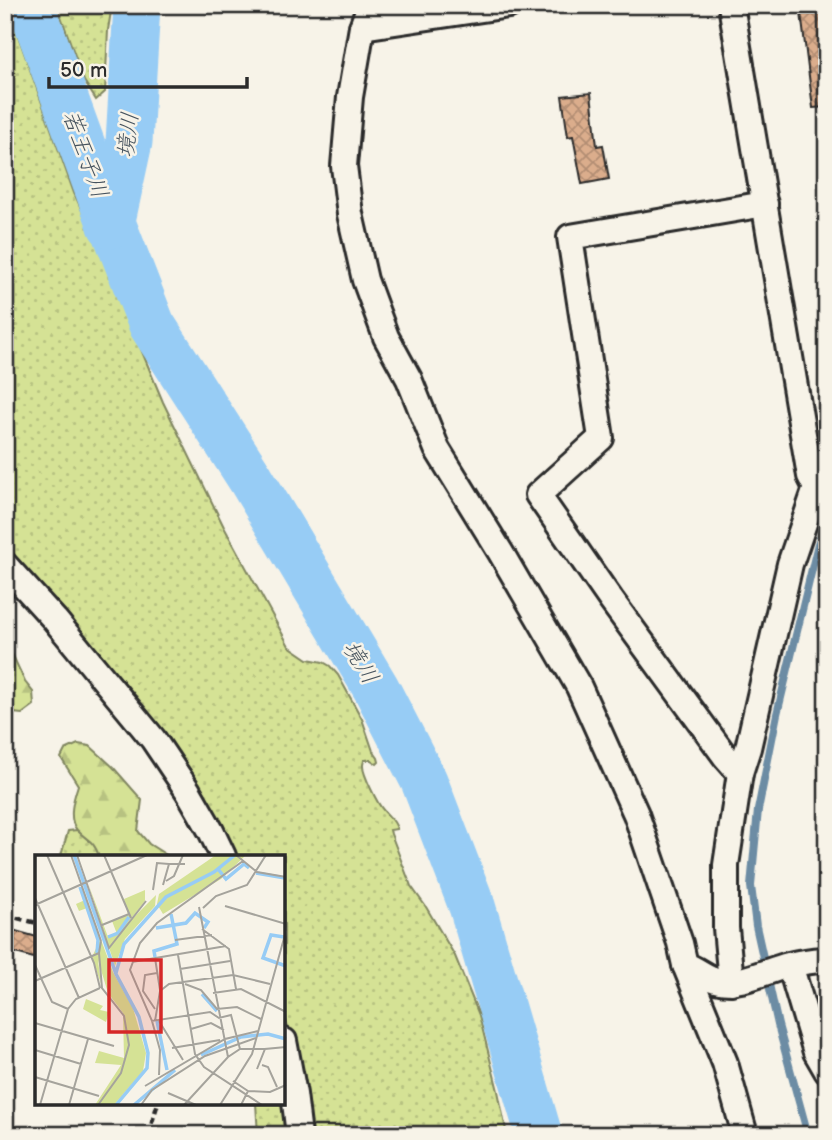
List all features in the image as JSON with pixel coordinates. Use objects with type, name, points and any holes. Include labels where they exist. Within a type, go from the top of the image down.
[{"type":"street","points":[[509,5],[366,16],[350,97],[344,166],[350,214],[365,280],[386,337],[409,379],[437,449],[579,687],[636,814],[685,965],[725,1062],[746,1135]]},
{"type":"street","points":[[732,5],[810,476],[822,482],[790,564],[740,773],[726,865],[726,928],[732,982]]},
{"type":"street","points":[[740,773],[676,689],[538,495],[601,438],[570,237],[765,204]]},
{"type":"street","points":[[5,565],[55,620],[153,739],[188,791],[223,855]]},
{"type":"street","points":[[685,965],[717,981],[732,982],[790,965],[827,959]]},
{"type":"street","points":[[790,965],[816,1052],[827,1071]]},
{"type":"street","points":[[285,1046],[299,1135]]},
{"type":"path","points":[[5,915],[35,922]]},
{"type":"path","points":[[148,1135],[157,1105]]},
{"type":"green space","points":[[7,5],[74,193],[163,402],[224,527],[289,646],[308,659],[330,666],[338,675],[362,719],[379,762],[377,764],[364,760],[365,775],[378,802],[395,823],[397,829],[390,830],[391,834],[411,886],[455,956],[479,1015],[507,1135],[310,1135],[285,1015],[285,855],[232,855],[5,553]]},
{"type":"green space","points":[[57,5],[112,5],[105,92],[96,100],[84,81]]},
{"type":"green space","points":[[5,646],[9,647],[25,682],[33,692],[34,705],[22,714],[5,712]]},
{"type":"green space","points":[[78,744],[90,746],[113,767],[142,800],[138,831],[149,844],[166,855],[99,855],[72,820],[78,785],[61,758],[65,750]]},
{"type":"green space","points":[[77,830],[95,845],[99,855],[61,855],[68,831]]},
{"type":"green space","points":[[256,1105],[285,1105],[294,1135],[258,1135]]},
{"type":"building","points":[[800,5],[827,5],[827,107],[813,108]]},
{"type":"building","points":[[591,93],[597,146],[603,145],[609,179],[582,184],[573,136],[568,137],[562,96]]},
{"type":"building","points":[[5,928],[35,936],[35,958],[5,950]]},
{"type":"waterway","name":"若王子川","points":[[31,5],[111,225]]},
{"type":"waterway","name":"境川","points":[[111,225],[129,142],[137,5]]},
{"type":"waterway","name":"境川","points":[[111,225],[111,220],[152,325],[251,479],[376,688],[424,781],[472,906],[539,1135]]},
{"type":"waterway","points":[[817,465],[817,469],[827,459]]},
{"type":"waterway","points":[[808,1135],[778,1025],[756,926],[751,886],[758,810],[777,714],[818,544],[827,522]]}]
